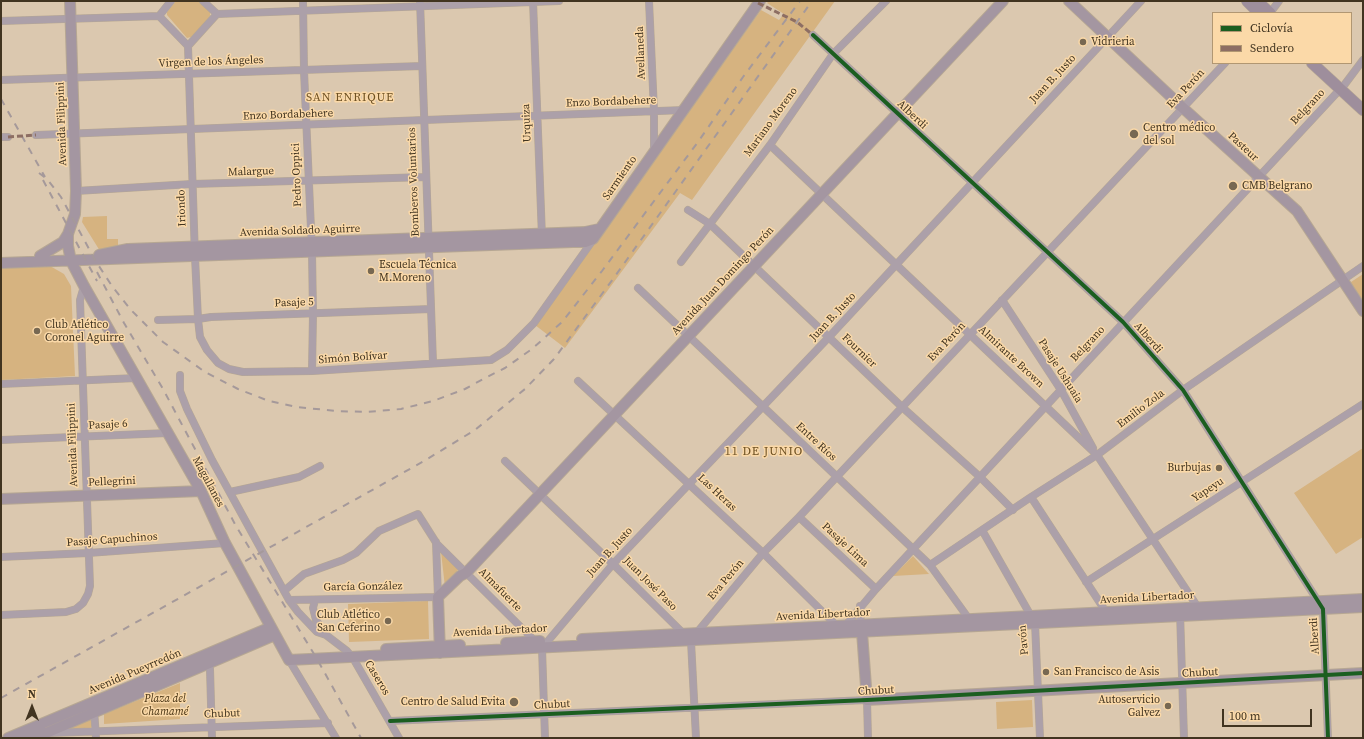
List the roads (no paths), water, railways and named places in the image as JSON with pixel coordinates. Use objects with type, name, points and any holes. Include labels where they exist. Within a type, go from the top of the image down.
[{"type":"main road","name":"Avenida Filippini","points":[[40,256],[63,242],[68,234],[75,214],[76,191],[70,1]]},
{"type":"main road","name":"Sarmiento","points":[[593,239],[760,1]]},
{"type":"main road","name":"Avenida Juan Domingo Perón","points":[[896,112],[996,1]]},
{"type":"main road","name":"Avenida Juan Domingo Perón","points":[[438,597],[463,573],[752,264],[1003,1]]},
{"type":"main road","name":"Pasteur","points":[[1069,1],[1183,108],[1297,211],[1363,311]]},
{"type":"main road","points":[[1247,1],[1258,12]]},
{"type":"main road","points":[[1257,1],[1269,12]]},
{"type":"main road","points":[[1313,64],[1363,100]]},
{"type":"main road","points":[[1324,64],[1363,110]]},
{"type":"main road","name":"Avenida Soldado Aguirre","points":[[542,239],[600,229]]},
{"type":"main road","name":"Magallanes","points":[[68,234],[70,258],[84,286],[201,491],[225,543],[287,657]]},
{"type":"main road","name":"Avenida Soldado Aguirre","points":[[1,263],[70,258],[311,247],[542,239],[584,242],[593,239]]},
{"type":"main road","name":"Avenida Soldado Aguirre","points":[[1,257],[40,256],[70,258]]},
{"type":"main road","name":"Pellegrini","points":[[1,499],[201,491]]},
{"type":"main road","points":[[438,597],[440,650]]},
{"type":"main road","name":"Avenida Libertador","points":[[287,657],[1320,605],[1363,599]]},
{"type":"main road","name":"Avenida Libertador","points":[[1320,605],[1363,607]]},
{"type":"main road","name":"Avenida Libertador","points":[[691,636],[841,626],[861,629],[969,620],[1034,620],[1106,612],[1180,612]]},
{"type":"main road","points":[[861,629],[867,700]]},
{"type":"main road","name":"Avenida Pueyrredón","points":[[8,738],[94,707],[273,631]]},
{"type":"main road","name":"Chubut","points":[[867,700],[1363,673]]},
{"type":"main road","name":"Avenida Pueyrredón","points":[[20,738],[46,733],[94,707]]},
{"type":"street","points":[[159,16],[171,1]]},
{"type":"street","points":[[203,1],[217,14],[303,11],[420,4],[560,1]]},
{"type":"street","name":"Pedro Oppici","points":[[303,1],[304,70],[313,314],[312,372]]},
{"type":"street","name":"Avellaneda","points":[[649,1],[654,111],[654,151]]},
{"type":"street","name":"Mariano Moreno","points":[[681,262],[770,145],[833,54],[886,1]]},
{"type":"street","name":"Juan B. Justo","points":[[542,644],[614,564],[829,337],[1141,1]]},
{"type":"street","points":[[1271,12],[1279,1]]},
{"type":"street","name":"Urquiza","points":[[533,2],[542,239]]},
{"type":"street","name":"Bomberos Voluntarios","points":[[420,4],[433,363]]},
{"type":"street","points":[[1,21],[159,16],[188,46],[217,14]]},
{"type":"street","name":"Alberdi","points":[[813,35],[1123,322],[1183,390],[1320,605],[1326,675],[1328,738]]},
{"type":"street","name":"Iriondo","points":[[188,46],[198,320],[200,338],[207,350],[218,363]]},
{"type":"street","name":"Belgrano","points":[[841,626],[1342,86],[1363,60]]},
{"type":"street","name":"Eva Perón","points":[[691,636],[763,553],[837,477],[1224,64]]},
{"type":"street","name":"Virgen de los Ángeles","points":[[1,80],[422,66]]},
{"type":"street","name":"Enzo Bordabehere","points":[[36,135],[684,110]]},
{"type":"street","name":"Almirante Brown","points":[[770,145],[1098,456],[1199,611]]},
{"type":"street","name":"Malargue","points":[[76,191],[192,184],[426,177]]},
{"type":"street","name":"Fournier","points":[[688,210],[710,224],[902,407],[980,477],[1013,510]]},
{"type":"street","name":"Sarmiento","points":[[491,360],[507,350],[534,323],[593,239]]},
{"type":"street","name":"Emilio Zola","points":[[930,565],[1031,497],[1098,456],[1183,390],[1363,266]]},
{"type":"street","name":"Avenida Filippini","points":[[1,615],[66,612],[76,609],[83,603],[88,594],[90,586],[80,300],[84,286]]},
{"type":"street","name":"Entre Ríos","points":[[638,288],[930,565],[969,620]]},
{"type":"street","name":"Pasaje Ushuaia","points":[[1002,300],[1060,390],[1098,456]]},
{"type":"street","name":"Pasaje 5","points":[[158,320],[198,320],[211,317],[431,309]]},
{"type":"street","name":"Simón Bolívar","points":[[218,363],[229,369],[243,372],[312,372],[491,360]]},
{"type":"street","points":[[180,375],[180,391],[187,409],[284,592],[298,612],[317,632],[326,635]]},
{"type":"street","points":[[1,384],[137,378]]},
{"type":"street","name":"Las Heras","points":[[578,381],[841,626]]},
{"type":"street","name":"Yapeyu","points":[[1086,582],[1363,404]]},
{"type":"street","name":"Pasaje 6","points":[[1,440],[84,438],[168,433]]},
{"type":"street","name":"Juan José Paso","points":[[505,461],[691,636]]},
{"type":"street","points":[[230,492],[299,477],[320,466]]},
{"type":"street","points":[[1031,497],[1106,612]]},
{"type":"street","name":"Almafuerte","points":[[284,592],[304,574],[343,560],[356,553],[379,531],[418,514],[436,542],[463,573],[542,644]]},
{"type":"street","name":"Pasaje Lima","points":[[799,517],[876,590]]},
{"type":"street","name":"Pavón","points":[[982,530],[1034,620],[1040,738]]},
{"type":"street","points":[[436,542],[438,597]]},
{"type":"street","name":"Pasaje Capuchinos","points":[[1,557],[88,553],[225,543]]},
{"type":"street","name":"García González","points":[[289,600],[438,597]]},
{"type":"street","points":[[315,600],[313,608],[316,620],[326,635],[350,654]]},
{"type":"street","points":[[860,606],[861,629]]},
{"type":"street","points":[[1180,612],[1184,738]]},
{"type":"street","points":[[691,636],[696,738]]},
{"type":"street","points":[[542,644],[545,738]]},
{"type":"street","name":"Caseros","points":[[350,654],[399,738]]},
{"type":"street","name":"Magallanes","points":[[287,657],[336,738]]},
{"type":"street","points":[[207,659],[212,738]]},
{"type":"street","points":[[867,700],[868,738]]},
{"type":"street","name":"Chubut","points":[[390,721],[867,700]]},
{"type":"street","points":[[94,707],[95,735]]},
{"type":"street","name":"Chubut","points":[[46,733],[95,735],[211,726],[328,723]]},
{"type":"street","name":"Avenida Pueyrredón","points":[[34,738],[46,733]]},
{"type":"railway","points":[[39,173],[47,179],[61,197],[95,260],[112,286],[131,310],[163,342],[205,372],[238,389],[269,401],[297,407],[336,411],[367,412],[401,409],[433,401],[465,389],[505,368],[532,349],[562,322],[698,142],[743,77],[800,1]]},
{"type":"railway","points":[[1,698],[424,461],[475,430],[525,389],[554,359],[812,1]]},
{"type":"railway","points":[[1,99],[45,177]]},
{"type":"railway","points":[[43,180],[97,281]]},
{"type":"railway","points":[[97,272],[124,323],[163,389],[236,526],[317,659],[361,738]]},
{"type":"place","name":"Vidrieria","points":[[1083,42]]},
{"type":"place","name":"Centro médico del sol","points":[[1134,134]]},
{"type":"place","name":"CMB Belgrano","points":[[1233,186]]},
{"type":"place","name":"Escuela Técnica M.Moreno","points":[[371,271]]},
{"type":"place","name":"Club Atlético Coronel Aguirre","points":[[37,331]]},
{"type":"place","name":"Burbujas","points":[[1219,468]]},
{"type":"place","name":"Club Atlético San Ceferino","points":[[388,621]]},
{"type":"place","name":"San Francisco de Asis","points":[[1046,672]]},
{"type":"place","name":"Centro de Salud Evita","points":[[514,702]]},
{"type":"place","name":"Autoservicio Galvez","points":[[1168,706]]},
{"type":"district","name":"SAN ENRIQUE","points":[[350,98]]},
{"type":"district","name":"11 DE JUNIO","points":[[764,452]]},
{"type":"park label","name":"Plaza del Chamamé","points":[[165,705]]}]
